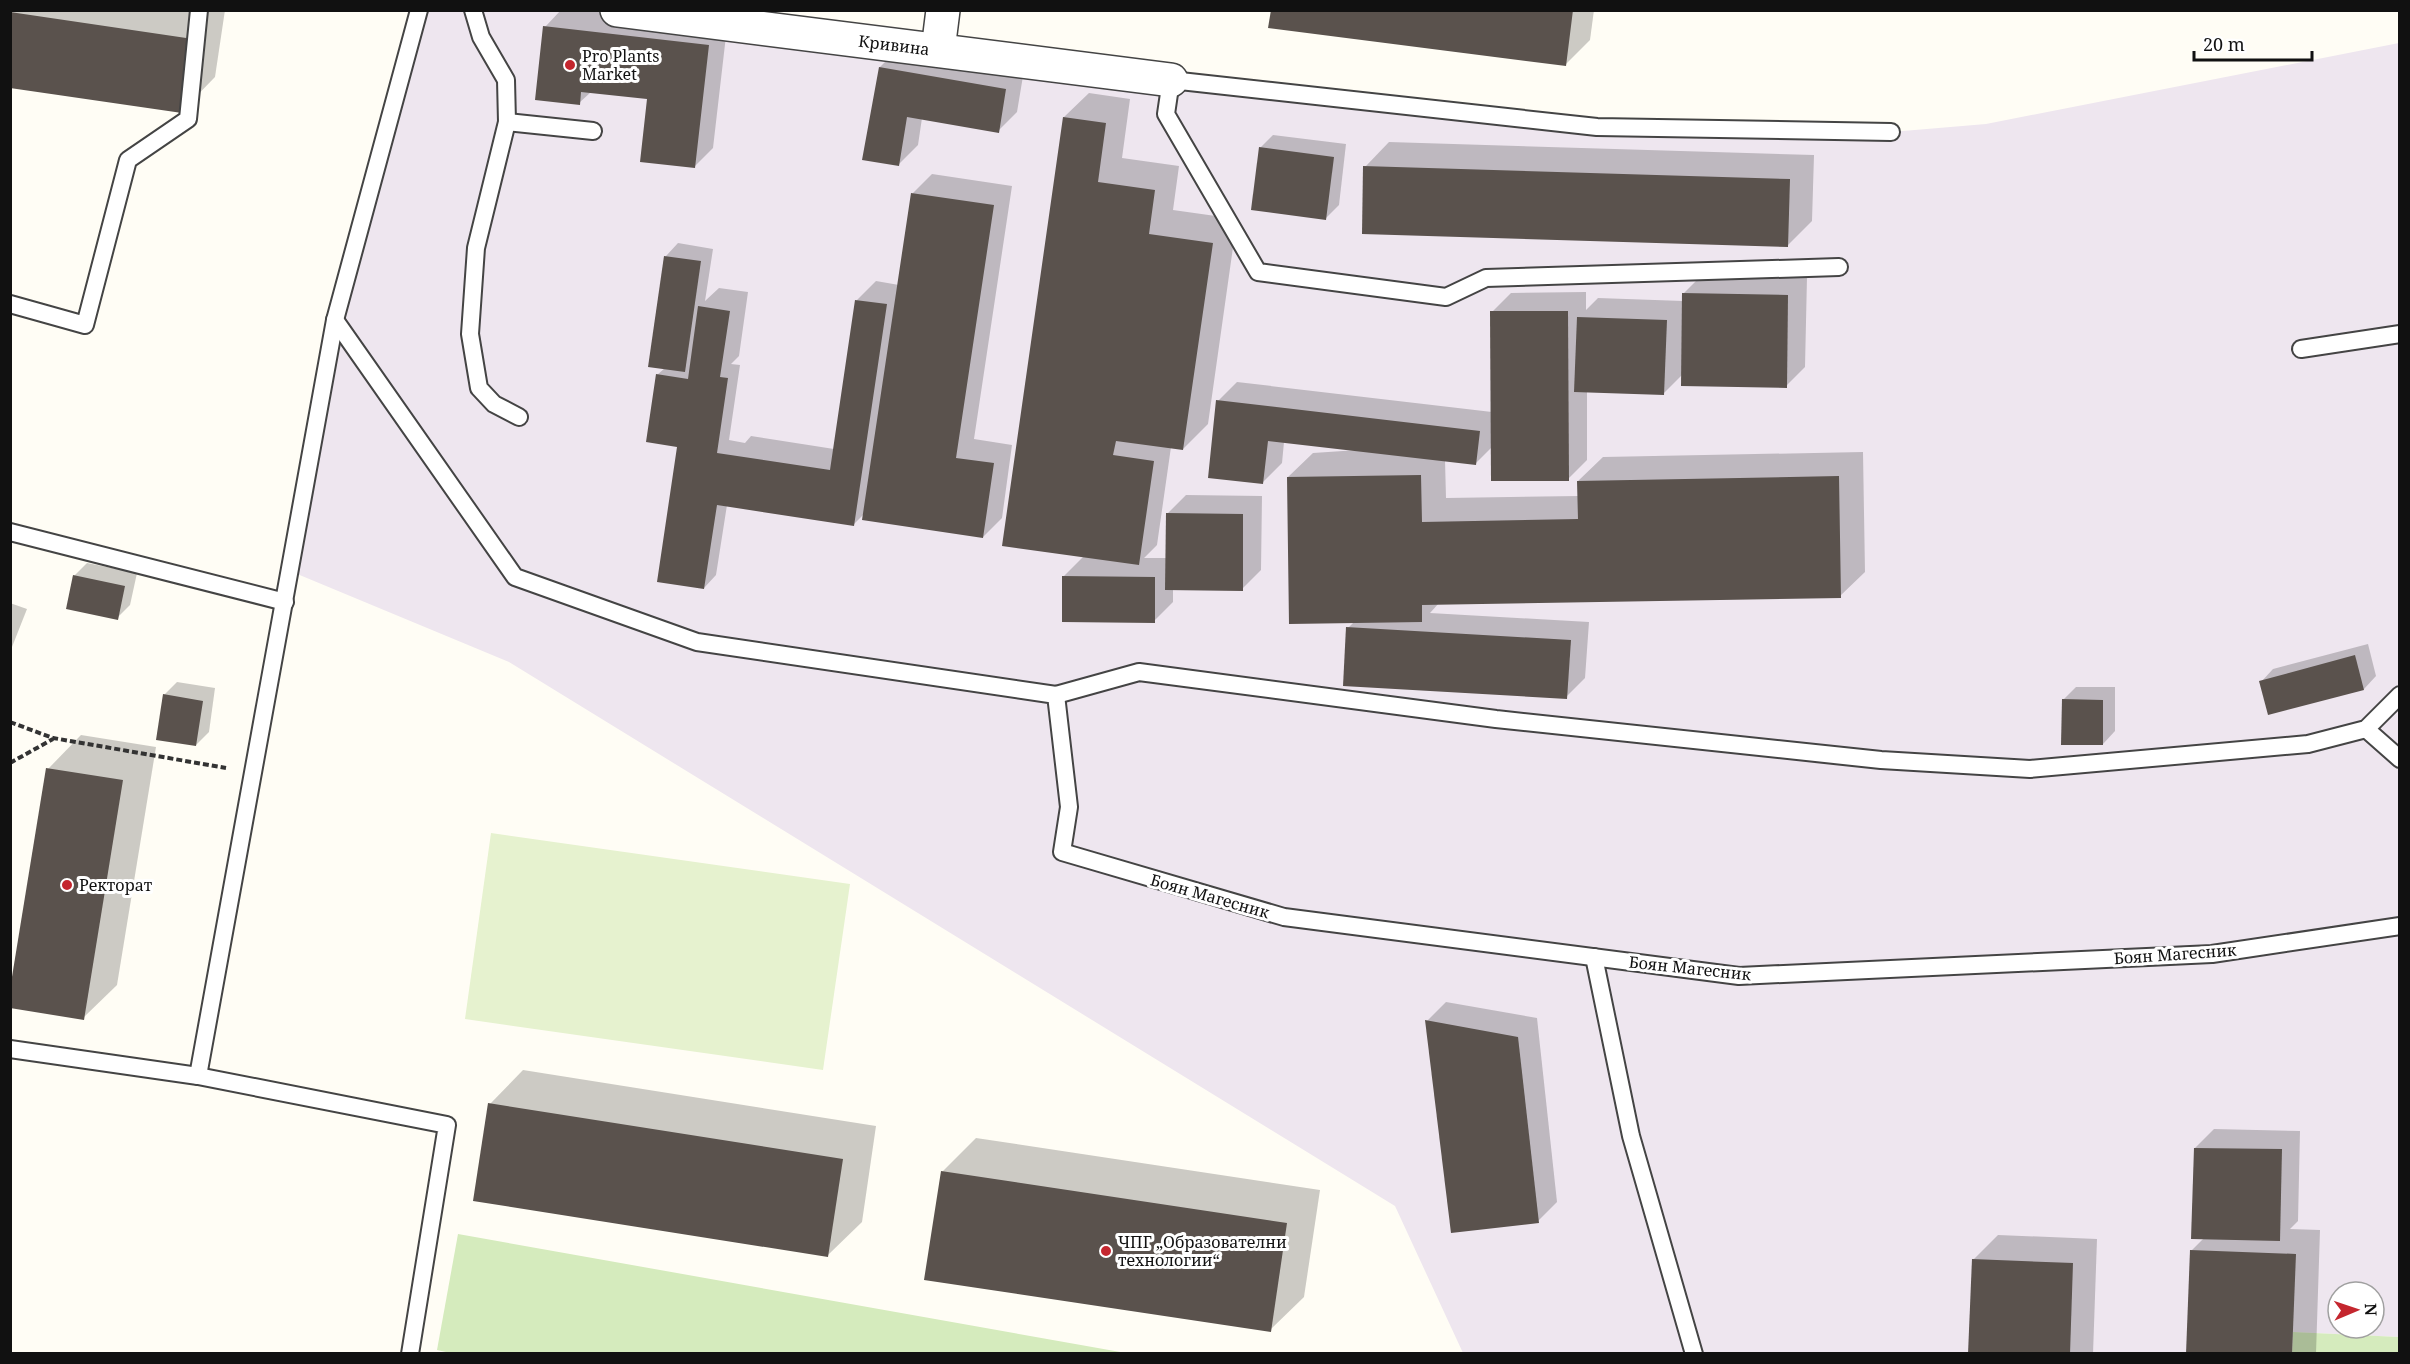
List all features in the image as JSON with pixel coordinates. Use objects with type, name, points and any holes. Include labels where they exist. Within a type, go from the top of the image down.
[{"type":"street","name":"Кривина","points":[[617,10],[1170,80]]},
{"type":"street","points":[[938,50],[943,10]]},
{"type":"lane","points":[[10,304],[85,325],[128,160],[188,119],[199,10]]},
{"type":"lane","points":[[198,1076],[335,320],[419,10]]},
{"type":"lane","points":[[473,10],[481,37],[506,80],[507,122],[476,248],[470,334],[479,388],[494,404],[519,417]]},
{"type":"lane","points":[[1839,267],[1486,278],[1446,297],[1258,272],[1166,114],[1170,80],[1597,127],[1892,132]]},
{"type":"lane","points":[[507,122],[593,131]]},
{"type":"lane","points":[[335,320],[515,577],[697,642],[1056,695],[1139,672],[1508,720],[1881,760],[2030,769],[2308,744],[2366,729],[2400,695]]},
{"type":"lane","points":[[2301,349],[2400,334]]},
{"type":"lane","points":[[10,532],[285,602]]},
{"type":"lane","name":"Боян Магесник","points":[[1056,695],[1069,807],[1062,852],[1284,917],[1738,976],[2212,954],[2400,926]]},
{"type":"lane","points":[[2366,729],[2400,759]]},
{"type":"lane","points":[[1594,957],[1631,1136],[1694,1353]]},
{"type":"lane","points":[[10,1049],[198,1076],[447,1125],[410,1353]]},
{"type":"path","points":[[10,722],[53,738],[254,772]]},
{"type":"path","points":[[10,763],[53,738]]},
{"type":"shaded area","points":[[419,11],[617,11],[1597,127],[1891,132],[1986,124],[2399,43],[2399,1337],[2386,1336],[2386,1280],[2326,1280],[2326,1334],[2293,1332],[2292,1354],[1463,1353],[1395,1206],[509,662],[290,571],[335,320]]},
{"type":"green space","points":[[491,833],[850,884],[823,1070],[465,1019]]},
{"type":"green space","points":[[458,1234],[1126,1353],[455,1354],[437,1350]]},
{"type":"green space","points":[[2293,1332],[2326,1334],[2326,1340],[2386,1340],[2386,1336],[2399,1337],[2399,1353],[2292,1353]]},
{"type":"building","points":[[1271,10],[1573,10],[1566,66],[1268,28]]},
{"type":"building","points":[[10,12],[193,39],[182,113],[10,88]]},
{"type":"building","points":[[543,26],[709,45],[695,168],[640,162],[647,99],[581,92],[580,105],[535,100]]},
{"type":"building","points":[[879,67],[1006,89],[999,133],[907,117],[899,166],[862,160]]},
{"type":"building","points":[[1063,117],[1106,123],[1098,182],[1155,190],[1149,234],[1213,243],[1183,450],[1116,441],[1113,455],[1154,461],[1139,565],[1002,546]]},
{"type":"building","points":[[1259,147],[1334,157],[1326,220],[1251,210]]},
{"type":"building","points":[[1363,166],[1790,179],[1788,247],[1362,234]]},
{"type":"building","points":[[911,193],[994,205],[956,458],[994,463],[983,538],[862,520]]},
{"type":"building","points":[[664,256],[701,261],[685,372],[648,367]]},
{"type":"building","points":[[1682,293],[1788,295],[1787,388],[1681,386]]},
{"type":"building","points":[[855,300],[887,304],[854,526],[717,505],[704,589],[657,582],[677,447],[646,442],[656,374],[688,379],[698,306],[730,311],[720,377],[728,378],[717,453],[830,470]]},
{"type":"building","points":[[1490,311],[1568,311],[1569,481],[1491,481]]},
{"type":"building","points":[[1577,317],[1667,320],[1664,395],[1574,392]]},
{"type":"building","points":[[1216,400],[1480,431],[1476,465],[1268,441],[1263,484],[1208,478]]},
{"type":"building","points":[[1421,475],[1422,522],[1578,519],[1577,481],[1839,476],[1841,598],[1422,605],[1422,622],[1289,624],[1287,477]]},
{"type":"building","points":[[1166,513],[1243,514],[1243,591],[1165,590]]},
{"type":"building","points":[[73,575],[125,586],[118,620],[66,609]]},
{"type":"building","points":[[1062,576],[1155,577],[1155,623],[1062,622]]},
{"type":"building","points":[[1346,627],[1571,640],[1567,699],[1343,686]]},
{"type":"building","points":[[2355,655],[2364,690],[2268,715],[2259,681]]},
{"type":"building","points":[[163,694],[203,701],[196,746],[156,740]]},
{"type":"building","points":[[2062,699],[2103,700],[2103,745],[2061,745]]},
{"type":"building","name":"Ректорат","points":[[46,768],[123,780],[84,1020],[10,1008],[10,989]]},
{"type":"building","points":[[1425,1020],[1518,1037],[1539,1223],[1451,1233]]},
{"type":"building","points":[[488,1103],[843,1159],[828,1257],[473,1201]]},
{"type":"building","points":[[2194,1148],[2282,1149],[2280,1241],[2191,1239]]},
{"type":"building","points":[[941,1171],[1287,1223],[1271,1332],[924,1280]]},
{"type":"building","points":[[2190,1250],[2296,1254],[2292,1354],[2186,1354]]},
{"type":"building","points":[[1972,1259],[2073,1263],[2070,1354],[1968,1354]]},
{"type":"place","name":"Pro Plants Market","points":[[570,65]]},
{"type":"place","name":"Ректорат","points":[[67,885]]},
{"type":"place","name":"ЧПГ „Образователни технологии“","points":[[1106,1251]]}]
